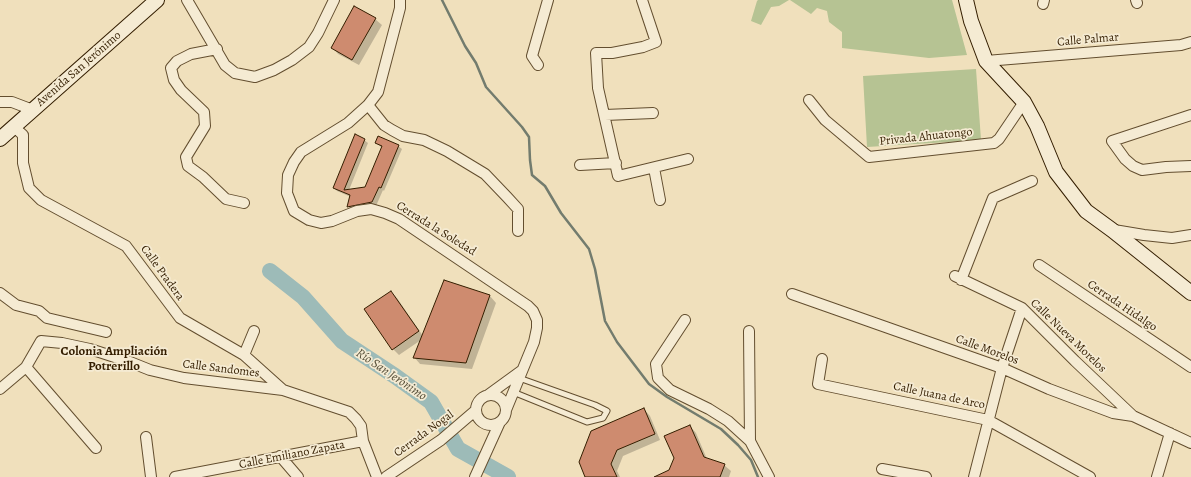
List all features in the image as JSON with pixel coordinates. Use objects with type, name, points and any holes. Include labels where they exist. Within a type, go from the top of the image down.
[{"type":"street","name":"Avenida San Jerónimo","points":[[0,139],[157,0]]},
{"type":"street","points":[[187,0],[225,64],[235,73],[255,76],[274,70],[292,60],[309,46],[318,33],[334,0]]},
{"type":"street","name":"Cerrada la Soledad","points":[[400,0],[400,8],[378,92],[368,105],[348,123],[301,152],[294,162],[288,176],[287,193],[294,211],[309,220],[321,224],[357,211],[371,209],[399,219],[520,299],[533,311],[537,328],[534,342],[506,410]]},
{"type":"street","points":[[538,64],[532,56],[548,0]]},
{"type":"street","points":[[642,0],[656,42],[643,47],[612,53],[596,53],[598,88],[618,176],[688,159]]},
{"type":"street","points":[[966,0],[986,61],[1024,102],[1038,126],[1056,172],[1086,211],[1189,288]]},
{"type":"street","name":"Calle Palmar","points":[[986,61],[1180,45],[1191,42]]},
{"type":"street","points":[[217,49],[191,54],[177,61],[171,68],[174,80],[181,90],[204,112],[205,126],[186,158],[188,166],[203,177],[226,199],[244,203]]},
{"type":"street","name":"Privada Ahuatongo","points":[[809,100],[825,120],[869,157],[994,143],[1000,139],[1024,102]]},
{"type":"street","points":[[0,102],[12,102],[33,110]]},
{"type":"street","points":[[368,105],[384,125],[392,130],[403,136],[424,140],[447,151],[485,174],[507,196],[518,210],[518,231]]},
{"type":"street","points":[[605,115],[653,113]]},
{"type":"street","points":[[1191,115],[1112,141],[1125,159],[1133,166],[1142,170],[1191,166]]},
{"type":"street","name":"Calle Pradera","points":[[14,127],[23,135],[23,163],[29,188],[41,200],[126,246],[180,318],[244,356],[283,390]]},
{"type":"street","points":[[580,165],[616,163]]},
{"type":"street","points":[[654,168],[660,200]]},
{"type":"street","name":"Calle Nueva Morelos","points":[[1032,181],[992,198],[958,278],[1022,308],[1133,416]]},
{"type":"street","points":[[1112,230],[1172,238],[1191,235]]},
{"type":"street","name":"Cerrada Hidalgo","points":[[1039,266],[1191,367]]},
{"type":"street","points":[[0,292],[16,305],[39,311],[47,318],[106,332]]},
{"type":"street","name":"Calle Morelos","points":[[792,294],[1002,368],[1049,389],[1113,414],[1133,416],[1191,442]]},
{"type":"street","points":[[974,477],[1002,368],[1022,308]]},
{"type":"street","points":[[685,320],[656,364],[658,378],[670,390],[709,409],[728,421],[750,441],[769,477]]},
{"type":"street","points":[[244,356],[254,331]]},
{"type":"street","points":[[749,331],[750,441]]},
{"type":"street","name":"Calle Sandomes","points":[[26,367],[41,341],[62,343],[90,349],[150,370],[184,378],[283,390]]},
{"type":"street","name":"Calle Juana de Arco","points":[[822,359],[818,384],[988,420],[1090,477]]},
{"type":"street","points":[[0,389],[26,367],[96,448]]},
{"type":"street","name":"Cerrada la Soledad","points":[[488,396],[520,375]]},
{"type":"street","points":[[283,390],[349,412],[356,418],[361,426],[363,441],[377,477]]},
{"type":"street","points":[[476,473],[500,422],[504,417],[506,410],[505,405],[498,397],[488,396],[479,400],[476,415],[482,423],[491,425],[500,422]]},
{"type":"street","name":"Cerrada Nogal","points":[[386,477],[441,440],[476,410]]},
{"type":"street","points":[[1157,477],[1170,433]]},
{"type":"street","points":[[146,437],[151,477]]},
{"type":"street","name":"Calle Emiliano Zapata","points":[[175,477],[363,441]]},
{"type":"street","points":[[280,456],[298,477]]},
{"type":"street","points":[[882,469],[926,477]]},
{"type":"lane","points":[[513,392],[587,422],[603,418],[606,411],[596,405],[520,375]]},
{"type":"green space","points":[[758,0],[789,0],[779,6],[771,7],[761,25],[751,21]]},
{"type":"green space","points":[[790,0],[952,0],[967,55],[929,58],[842,48],[842,32],[829,22],[827,11],[817,8],[811,14]]},
{"type":"green space","points":[[976,69],[981,140],[867,147],[863,76]]},
{"type":"building","points":[[354,6],[376,18],[352,60],[331,48]]},
{"type":"building","points":[[355,134],[365,139],[344,190],[365,187],[382,146],[375,143],[378,136],[399,145],[381,188],[379,187],[372,202],[347,207],[350,195],[333,188]]},
{"type":"building","points":[[444,280],[490,295],[466,363],[413,358]]},
{"type":"building","points":[[391,291],[419,331],[392,350],[364,309]]},
{"type":"building","points":[[644,408],[655,434],[617,450],[611,464],[617,477],[585,477],[579,462],[591,431]]},
{"type":"building","points":[[690,425],[704,457],[725,464],[720,477],[654,477],[669,470],[674,458],[664,436]]},
{"type":"waterway","points":[[442,0],[465,46],[476,63],[486,87],[522,127],[529,137],[532,175],[545,186],[561,213],[589,249],[595,269],[605,321],[617,342],[649,384],[667,397],[721,429],[738,445],[751,460],[758,477]]},
{"type":"waterway","name":"Río San Jerónimo","points":[[270,271],[303,297],[342,341],[431,402],[458,449],[508,477]]},
{"type":"district","name":"Colonia Ampliación Potrerillo","points":[[114,360]]}]
